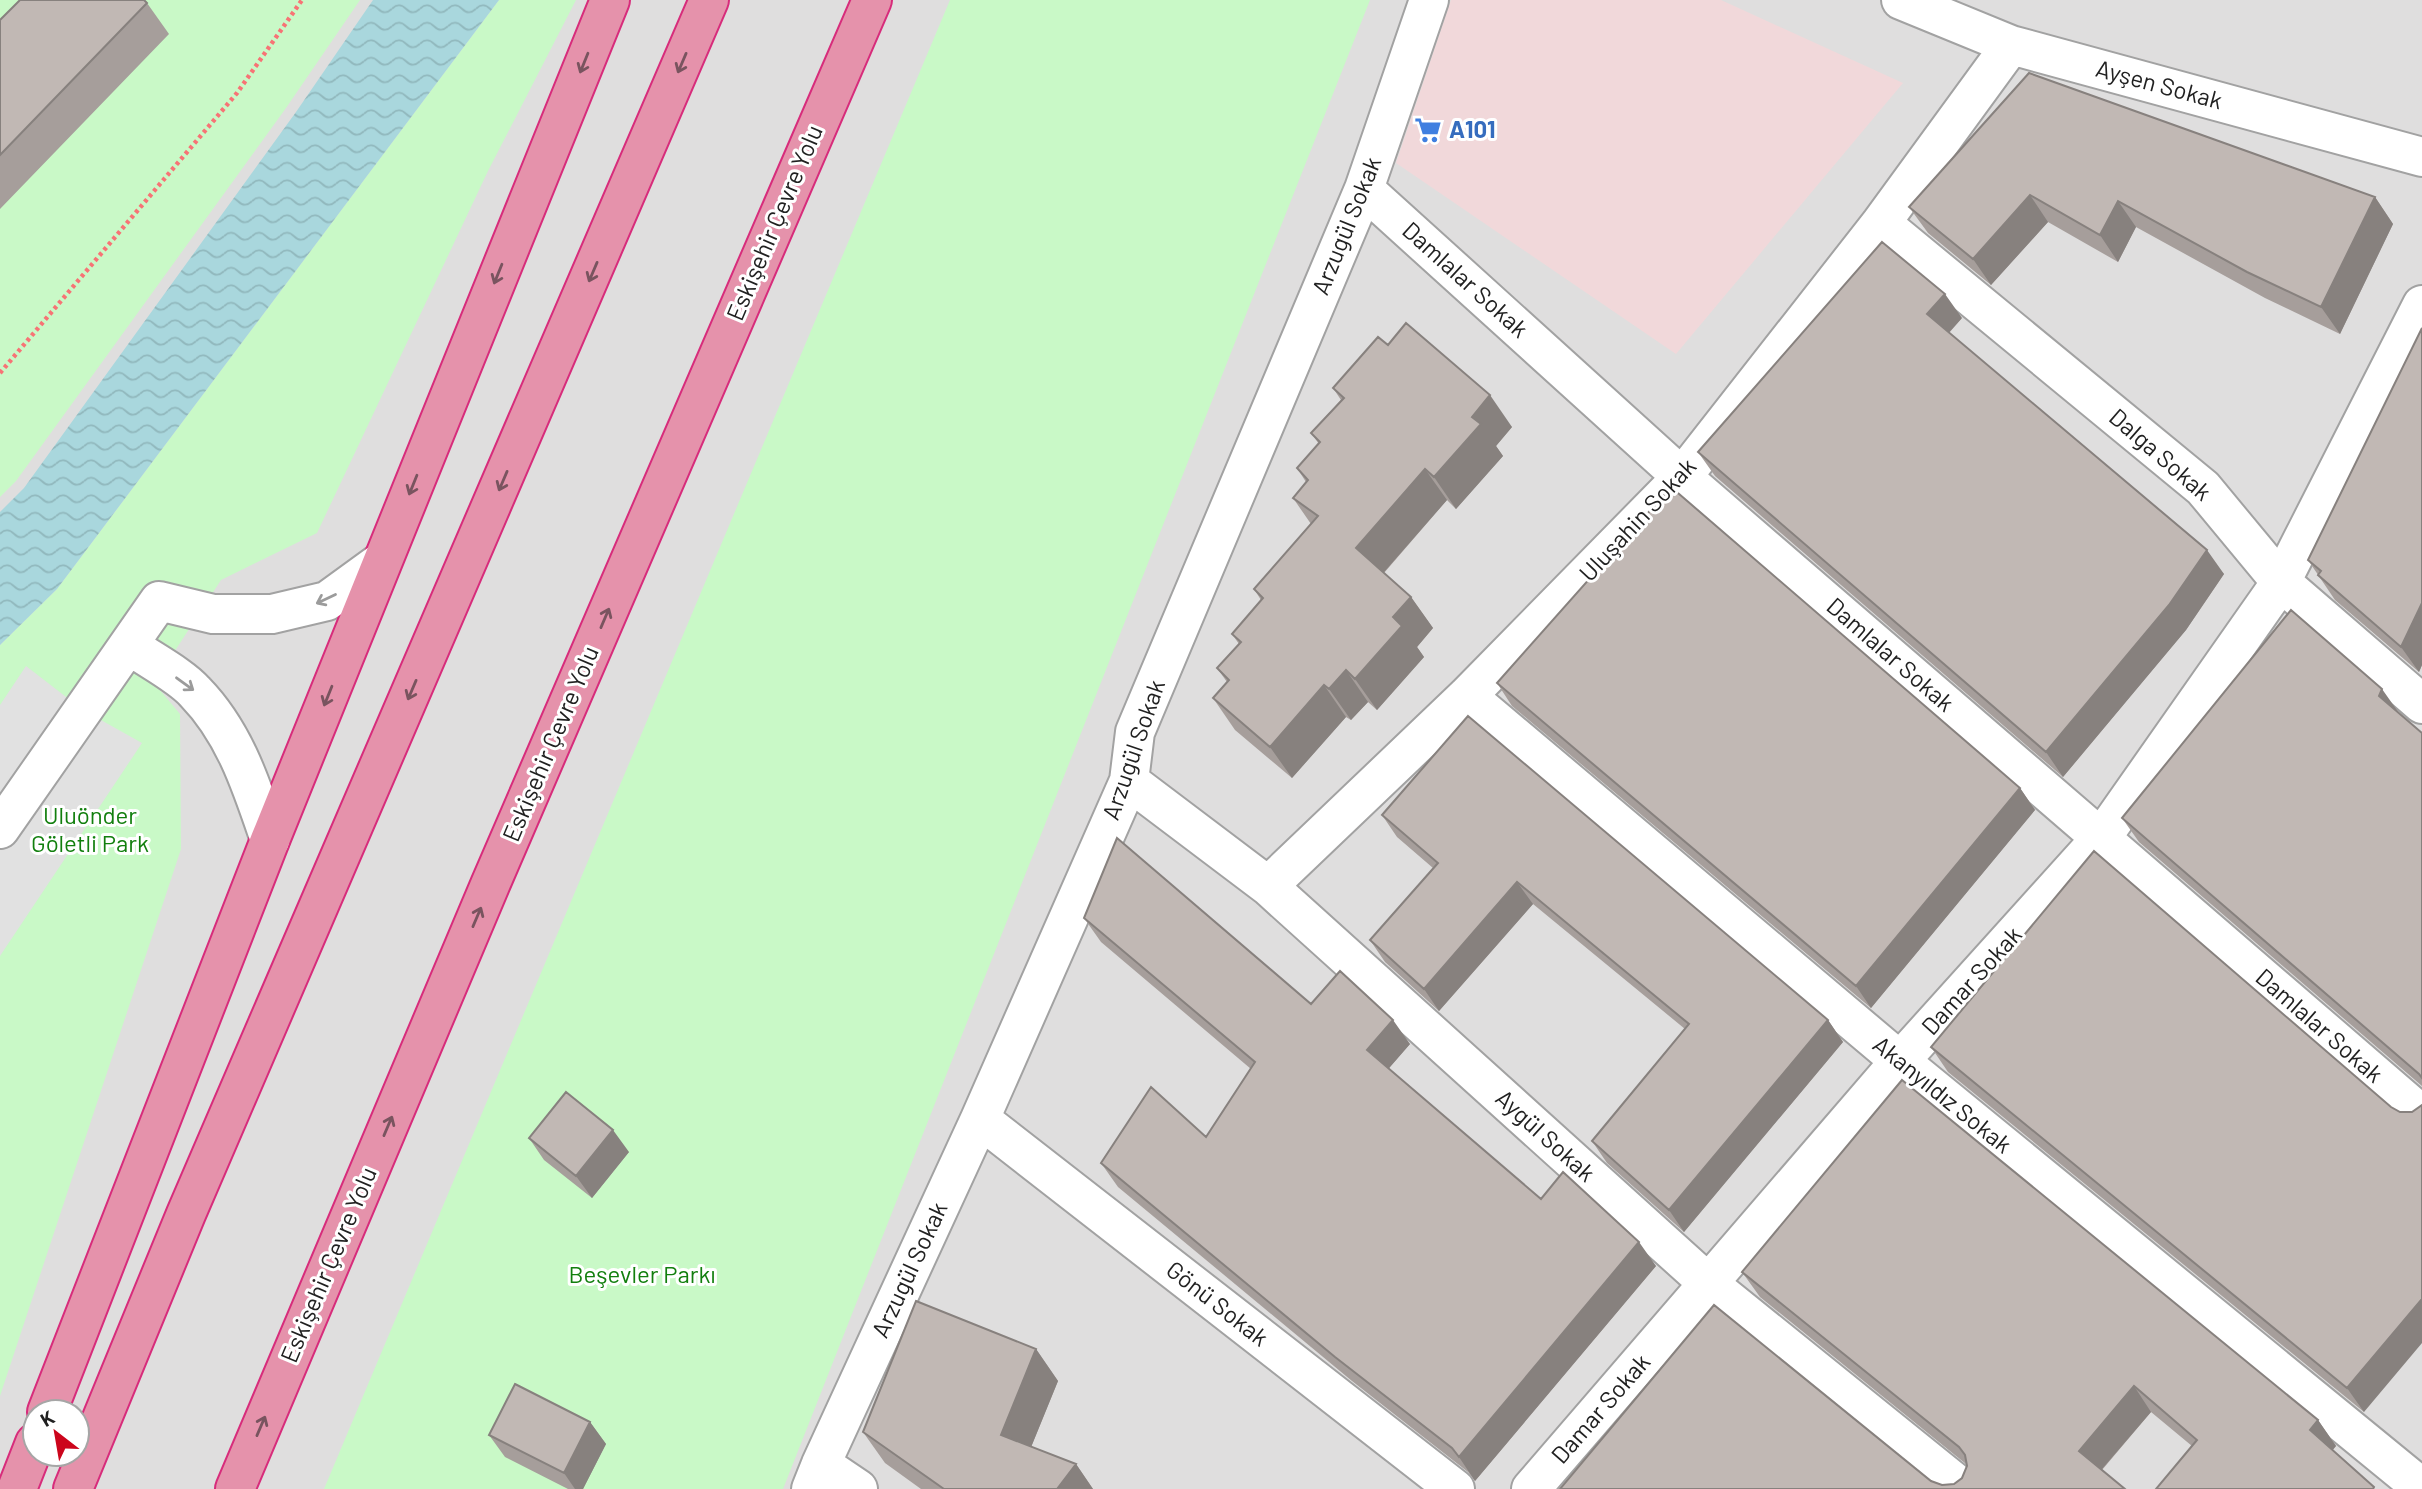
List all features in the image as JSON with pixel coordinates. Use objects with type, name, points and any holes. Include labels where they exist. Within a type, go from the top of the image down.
[{"type":"highway","points":[[52,1398],[270,840],[610,0]]},
{"type":"highway","points":[[73,1489],[186,1214],[709,0]]},
{"type":"highway","name":"Eskişehir Çevre Yolu","points":[[235,1489],[485,898],[872,0]]},
{"type":"highway","points":[[17,1489],[25,1468]]},
{"type":"street","name":"Arzugül Sokak","points":[[816,1476],[980,1119],[1129,781],[1135,732],[1364,190],[1429,0]]},
{"type":"street","name":"Ayşen Sokak","points":[[1901,0],[2011,45],[2422,157]]},
{"type":"street","name":"Uluşahin Sokak","points":[[1268,886],[1467,696],[1682,477],[1881,223],[2011,45]]},
{"type":"street","name":"Damlalar Sokak","points":[[1364,190],[1682,477],[2422,1115]]},
{"type":"street","name":"Dalga Sokak","points":[[1881,223],[2203,488],[2281,582],[2422,704]]},
{"type":"street","name":"Damar Sokak","points":[[1531,1489],[1900,1061],[2102,837],[2281,582],[2422,305]]},
{"type":"street","points":[[0,829],[159,601],[213,614],[272,614],[327,601],[382,561]]},
{"type":"street","points":[[129,645],[194,690],[229,734],[251,783],[270,840]]},
{"type":"street","name":"Akanyıldız Sokak","points":[[1467,696],[1900,1061],[2422,1488]]},
{"type":"street","name":"Aygül Sokak","points":[[1129,781],[1268,886],[1709,1284],[1963,1489]]},
{"type":"street","name":"Gönü Sokak","points":[[980,1119],[1455,1489]]},
{"type":"street","points":[[816,1476],[858,1489]]},
{"type":"path","points":[[0,373],[237,93],[302,0]]},
{"type":"shaded area","points":[[0,0],[2422,0],[2422,1489],[0,1489]]},
{"type":"shaded area","points":[[1451,0],[1721,0],[1903,83],[1676,354],[1396,163]]},
{"type":"shaded area","points":[[26,666],[83,710],[142,743],[0,956],[0,705]]},
{"type":"green space","points":[[0,0],[360,0],[286,108],[16,481],[0,497]]},
{"type":"green space","name":"Uluönder Göletli Park","points":[[499,0],[576,0],[488,171],[317,533],[221,580],[154,683],[180,714],[181,849],[0,1396],[0,645],[57,589]]},
{"type":"green space","name":"Beşevler Parkı","points":[[950,0],[1370,0],[783,1489],[324,1489]]},
{"type":"water","points":[[373,0],[499,0],[57,589],[0,645],[0,512],[24,488],[296,112]]},
{"type":"building","points":[[20,0],[144,0],[147,3],[0,155],[0,20]]},
{"type":"building","points":[[2029,73],[2375,197],[2321,307],[2247,272],[2118,201],[2100,235],[2030,195],[1973,259],[1909,207]]},
{"type":"building","points":[[1882,242],[1945,294],[1927,314],[2207,550],[2169,605],[2046,752],[1698,452]]},
{"type":"building","points":[[1406,323],[1490,395],[1472,417],[1481,424],[1434,477],[1425,469],[1356,548],[1411,597],[1393,617],[1402,626],[1355,679],[1346,670],[1329,689],[1324,685],[1270,747],[1213,698],[1229,680],[1217,668],[1241,642],[1232,634],[1263,598],[1254,589],[1318,516],[1293,498],[1308,480],[1297,468],[1320,442],[1311,433],[1344,398],[1333,388],[1378,337],[1388,345]]},
{"type":"building","points":[[2422,328],[2422,603],[2401,647],[2318,575],[2321,571],[2308,560]]},
{"type":"building","points":[[1671,487],[2020,788],[1856,986],[1497,683]]},
{"type":"building","points":[[2291,610],[2382,689],[2379,696],[2422,733],[2422,1078],[2122,818]]},
{"type":"building","points":[[1468,716],[1828,1020],[1669,1210],[1592,1141],[1689,1024],[1517,882],[1424,989],[1370,940],[1438,863],[1382,815]]},
{"type":"building","points":[[1117,838],[1311,1004],[1340,971],[1393,1020],[1367,1050],[1541,1199],[1563,1172],[1639,1242],[1459,1457],[1452,1448],[1335,1357],[1101,1163],[1151,1087],[1206,1137],[1255,1062],[1084,918]]},
{"type":"building","points":[[2094,851],[2391,1107],[2400,1112],[2412,1112],[2422,1105],[2422,1299],[2347,1388],[1931,1047]]},
{"type":"building","points":[[1902,1080],[2318,1420],[2310,1430],[2374,1487],[2373,1489],[2156,1489],[2197,1440],[2134,1386],[2079,1451],[2125,1489],[1560,1489],[1714,1305],[1931,1481],[1942,1485],[1954,1484],[1962,1478],[1967,1466],[1965,1455],[1959,1447],[1742,1272]]},
{"type":"building","points":[[566,1092],[613,1130],[576,1176],[529,1138]]},
{"type":"building","points":[[916,1301],[1036,1349],[1001,1435],[1076,1464],[1057,1489],[944,1489],[863,1432]]},
{"type":"building","points":[[515,1384],[590,1422],[564,1473],[489,1435]]},
{"type":"place","name":"A101","points":[[1428,130]]}]
